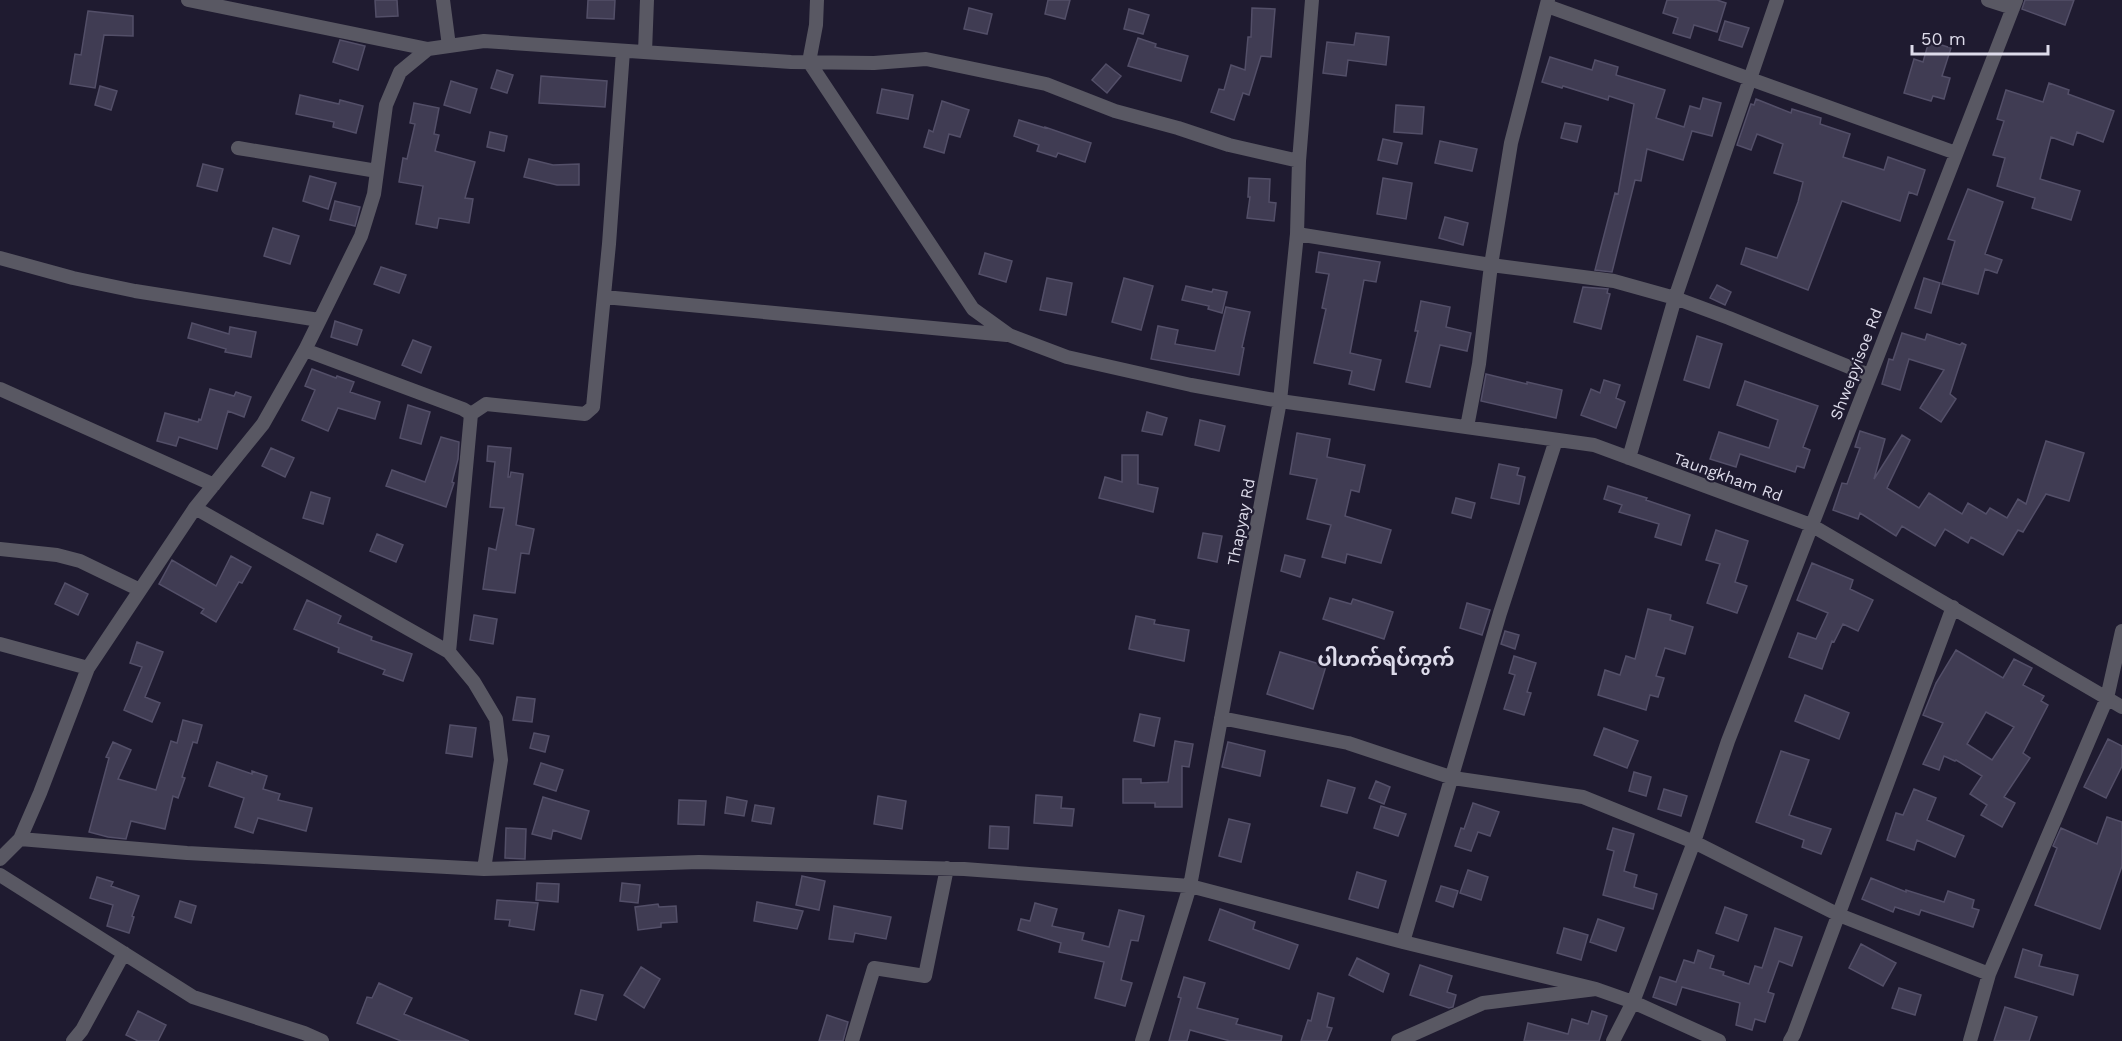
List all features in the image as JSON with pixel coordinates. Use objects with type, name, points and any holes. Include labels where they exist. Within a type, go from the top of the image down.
[{"type":"street","points":[[188,0],[428,49],[484,41],[809,62],[874,63],[926,59],[1046,84],[1115,111],[1229,145],[1299,161]]},
{"type":"street","points":[[442,0],[449,46]]},
{"type":"street","points":[[645,52],[647,0]]},
{"type":"street","points":[[817,0],[816,25],[809,62],[973,309],[1009,335]]},
{"type":"street","name":"Thapyay Rd","points":[[1142,1041],[1190,886],[1280,401],[1297,234],[1299,161],[1312,0]]},
{"type":"street","points":[[1629,458],[1675,298],[1777,0]]},
{"type":"street","points":[[1988,0],[2014,4]]},
{"type":"street","points":[[1467,428],[1479,364],[1491,265],[1511,143],[1547,3],[1956,153]]},
{"type":"street","name":"Shwepyisoe Rd","points":[[1613,1041],[1633,1002],[1694,842],[1728,741],[2014,4]]},
{"type":"street","points":[[0,859],[20,839],[88,668],[195,508],[263,424],[305,350],[361,236],[374,194],[386,105],[400,72],[428,49]]},
{"type":"street","points":[[471,414],[486,405],[585,414],[593,407],[623,51]]},
{"type":"street","points":[[238,148],[377,171]]},
{"type":"street","points":[[1297,234],[1491,265],[1614,281],[1675,298],[1869,375]]},
{"type":"street","points":[[0,258],[73,278],[135,291],[320,320]]},
{"type":"street","points":[[604,297],[1009,335]]},
{"type":"street","name":"Taungkham Rd","points":[[1009,335],[1067,357],[1191,386],[1280,401],[1594,445],[1811,525],[2122,707]]},
{"type":"street","points":[[305,350],[471,414]]},
{"type":"street","points":[[0,389],[214,485]]},
{"type":"street","points":[[449,651],[471,414]]},
{"type":"street","points":[[1403,942],[1500,613],[1556,440]]},
{"type":"street","points":[[195,508],[449,651],[474,682],[496,719],[501,760],[484,869]]},
{"type":"street","points":[[0,549],[57,555],[80,561],[140,590]]},
{"type":"street","points":[[1790,1041],[1953,607]]},
{"type":"street","points":[[1970,1041],[1989,974],[2107,698],[2122,631]]},
{"type":"street","points":[[0,644],[88,668]]},
{"type":"street","points":[[1221,718],[1348,742],[1453,778],[1582,797],[1694,842],[1839,915],[1989,974]]},
{"type":"street","points":[[20,839],[187,853],[484,869],[699,862],[947,868],[1190,886],[1403,942],[1596,989],[1633,1002],[1719,1041]]},
{"type":"street","points":[[852,1041],[874,968],[926,976],[947,868]]},
{"type":"street","points":[[0,875],[193,998],[304,1033],[322,1041]]},
{"type":"street","points":[[73,1041],[82,1029],[123,953]]},
{"type":"street","points":[[1398,1041],[1483,1003],[1596,989]]},
{"type":"building","points":[[375,0],[397,0],[398,16],[376,17]]},
{"type":"building","points":[[588,0],[615,0],[614,19],[587,18]]},
{"type":"building","points":[[1048,0],[1070,0],[1065,19],[1045,14]]},
{"type":"building","points":[[1667,0],[1717,0],[1726,3],[1717,32],[1694,25],[1690,38],[1673,33],[1678,18],[1663,13]]},
{"type":"building","points":[[2025,0],[2074,0],[2065,25],[2022,9]]},
{"type":"building","points":[[969,8],[992,14],[987,34],[964,29]]},
{"type":"building","points":[[1252,8],[1275,9],[1271,57],[1261,56],[1249,95],[1243,93],[1234,120],[1211,112],[1219,89],[1224,90],[1231,65],[1245,70],[1248,37],[1251,37]]},
{"type":"building","points":[[1129,9],[1149,15],[1143,34],[1124,29]]},
{"type":"building","points":[[88,11],[133,16],[133,36],[104,35],[95,88],[70,84],[75,54],[81,55]]},
{"type":"building","points":[[1725,21],[1749,28],[1742,47],[1719,40]]},
{"type":"building","points":[[1356,33],[1389,37],[1386,65],[1348,60],[1346,76],[1323,73],[1327,42],[1354,45]]},
{"type":"building","points":[[1138,38],[1156,44],[1155,47],[1188,56],[1181,81],[1128,66]]},
{"type":"building","points":[[340,40],[365,46],[358,70],[333,62]]},
{"type":"building","points":[[1929,41],[1951,48],[1942,76],[1950,78],[1944,99],[1933,96],[1931,101],[1904,93],[1914,59],[1923,62]]},
{"type":"building","points":[[1550,57],[1592,70],[1595,60],[1618,67],[1616,75],[1665,90],[1656,118],[1684,127],[1690,106],[1700,109],[1703,98],[1721,103],[1712,136],[1692,131],[1683,160],[1647,149],[1641,181],[1635,180],[1612,272],[1595,270],[1615,193],[1618,194],[1634,104],[1609,96],[1608,100],[1542,82]]},
{"type":"building","points":[[1106,64],[1121,76],[1107,93],[1092,80]]},
{"type":"building","points":[[497,70],[513,75],[507,93],[491,88]]},
{"type":"building","points":[[541,76],[607,81],[605,107],[539,103]]},
{"type":"building","points":[[451,81],[477,89],[470,113],[444,105]]},
{"type":"building","points":[[2049,83],[2069,90],[2068,94],[2114,111],[2103,142],[2077,132],[2073,145],[2051,137],[2040,179],[2080,191],[2071,220],[2032,208],[2035,198],[1997,186],[2005,158],[1993,155],[2004,121],[1997,119],[2006,90],[2043,102]]},
{"type":"building","points":[[100,86],[117,91],[111,110],[95,105]]},
{"type":"building","points":[[882,89],[913,95],[908,119],[877,113]]},
{"type":"building","points":[[300,95],[339,104],[340,100],[363,106],[356,133],[333,127],[334,122],[296,114]]},
{"type":"building","points":[[1756,99],[1791,113],[1792,109],[1821,118],[1820,124],[1850,134],[1843,157],[1884,170],[1888,157],[1925,170],[1917,195],[1909,192],[1900,221],[1842,201],[1808,290],[1741,264],[1746,248],[1777,258],[1803,182],[1774,173],[1783,144],[1757,134],[1751,150],[1737,145],[1751,104],[1754,105]]},
{"type":"building","points":[[942,101],[969,110],[960,137],[949,134],[944,153],[924,147],[929,130],[933,132]]},
{"type":"building","points":[[414,103],[439,108],[434,134],[439,135],[435,151],[475,162],[465,198],[473,199],[469,223],[439,218],[437,228],[416,224],[423,186],[399,182],[403,158],[407,159],[415,124],[410,123]]},
{"type":"building","points":[[1396,105],[1424,107],[1422,134],[1394,132]]},
{"type":"building","points":[[1019,120],[1091,143],[1085,162],[1058,153],[1056,157],[1037,151],[1039,145],[1014,136]]},
{"type":"building","points":[[1565,123],[1581,126],[1577,142],[1561,138]]},
{"type":"building","points":[[490,132],[507,136],[504,151],[487,147]]},
{"type":"building","points":[[1383,139],[1402,143],[1397,164],[1378,160]]},
{"type":"building","points":[[1440,141],[1477,149],[1472,171],[1435,163]]},
{"type":"building","points":[[529,159],[553,165],[579,164],[579,185],[557,185],[524,177]]},
{"type":"building","points":[[203,164],[223,169],[217,191],[197,186]]},
{"type":"building","points":[[310,176],[336,183],[328,209],[303,201]]},
{"type":"building","points":[[1249,178],[1270,179],[1269,202],[1276,203],[1274,221],[1247,218],[1250,197],[1248,197]]},
{"type":"building","points":[[1383,178],[1412,183],[1406,219],[1377,214]]},
{"type":"building","points":[[1968,189],[2003,202],[1985,254],[2002,260],[1997,273],[1985,269],[1978,294],[1942,284],[1955,241],[1948,239]]},
{"type":"building","points":[[335,201],[360,207],[355,226],[330,220]]},
{"type":"building","points":[[1445,217],[1468,223],[1463,245],[1439,238]]},
{"type":"building","points":[[273,228],[299,236],[290,264],[264,256]]},
{"type":"building","points":[[1319,252],[1380,262],[1376,282],[1364,280],[1350,353],[1381,360],[1374,390],[1349,384],[1352,371],[1314,363],[1326,309],[1322,308],[1329,274],[1316,272]]},
{"type":"building","points":[[985,253],[1012,261],[1006,282],[979,274]]},
{"type":"building","points":[[381,267],[406,275],[399,293],[374,284]]},
{"type":"building","points":[[1047,278],[1072,283],[1066,315],[1040,310]]},
{"type":"building","points":[[1124,278],[1153,286],[1141,330],[1112,322]]},
{"type":"building","points":[[1924,278],[1940,283],[1931,313],[1915,308]]},
{"type":"building","points":[[1717,285],[1731,292],[1725,305],[1710,298]]},
{"type":"building","points":[[1186,286],[1212,292],[1213,289],[1227,292],[1222,313],[1208,309],[1209,306],[1182,300]]},
{"type":"building","points":[[1583,287],[1608,289],[1607,293],[1610,294],[1601,329],[1574,322]]},
{"type":"building","points":[[1421,301],[1450,307],[1446,327],[1471,333],[1467,351],[1440,345],[1430,387],[1406,382],[1418,331],[1415,331]]},
{"type":"building","points":[[1226,307],[1250,312],[1242,347],[1244,348],[1239,375],[1151,359],[1158,326],[1178,330],[1175,344],[1215,351]]},
{"type":"building","points":[[335,321],[362,330],[357,345],[331,337]]},
{"type":"building","points":[[192,323],[229,334],[230,327],[256,332],[251,357],[225,352],[226,349],[188,338]]},
{"type":"building","points":[[1902,333],[1925,340],[1927,334],[1966,345],[1950,394],[1956,399],[1941,422],[1920,408],[1944,370],[1909,359],[1900,390],[1882,384],[1889,359],[1893,360]]},
{"type":"building","points":[[1697,336],[1722,344],[1709,388],[1684,380]]},
{"type":"building","points":[[413,340],[431,347],[421,373],[402,365]]},
{"type":"building","points":[[312,369],[354,382],[350,392],[380,402],[375,419],[338,408],[328,431],[302,420],[315,390],[305,386]]},
{"type":"building","points":[[1486,374],[1562,390],[1556,418],[1481,401]]},
{"type":"building","points":[[1604,380],[1620,385],[1616,398],[1625,402],[1616,428],[1581,415],[1591,389],[1600,393]]},
{"type":"building","points":[[1745,381],[1818,406],[1803,447],[1810,450],[1804,468],[1797,466],[1795,472],[1740,454],[1736,467],[1710,459],[1719,432],[1769,448],[1778,420],[1737,405]]},
{"type":"building","points":[[210,389],[234,396],[236,392],[251,397],[244,417],[228,411],[217,449],[179,437],[176,446],[157,441],[165,413],[198,422],[199,419],[201,420]]},
{"type":"building","points":[[408,405],[430,412],[421,444],[400,438]]},
{"type":"building","points":[[1147,412],[1167,418],[1162,435],[1142,431]]},
{"type":"building","points":[[1200,420],[1225,426],[1219,451],[1195,445]]},
{"type":"building","points":[[1860,431],[1885,439],[1874,479],[1902,435],[1910,440],[1887,488],[1919,508],[1929,493],[1962,514],[1968,503],[1986,514],[1990,508],[2007,518],[2018,499],[2026,504],[2046,441],[2084,453],[2069,501],[2046,494],[2023,532],[2018,530],[2003,555],[1971,537],[1968,543],[1945,529],[1935,546],[1902,526],[1896,536],[1860,513],[1858,519],[1833,510],[1842,483],[1847,484],[1860,448],[1855,447]]},
{"type":"building","points":[[1297,433],[1330,439],[1327,457],[1365,465],[1359,492],[1351,490],[1345,516],[1391,530],[1381,563],[1347,554],[1345,563],[1322,557],[1331,525],[1307,519],[1317,479],[1290,474]]},
{"type":"building","points":[[441,437],[459,442],[458,459],[452,482],[454,483],[446,507],[386,486],[392,470],[425,482]]},
{"type":"building","points":[[488,446],[511,448],[508,477],[511,472],[523,474],[516,525],[534,529],[529,554],[521,553],[515,593],[483,589],[489,548],[496,550],[504,508],[490,507],[495,462],[487,461]]},
{"type":"building","points":[[271,448],[294,458],[285,477],[262,466]]},
{"type":"building","points":[[1122,455],[1138,455],[1138,484],[1158,488],[1153,512],[1099,498],[1105,477],[1122,482]]},
{"type":"building","points":[[1499,464],[1519,468],[1517,475],[1525,477],[1519,504],[1491,498]]},
{"type":"building","points":[[1608,486],[1690,515],[1681,545],[1655,537],[1659,524],[1619,512],[1622,505],[1604,499]]},
{"type":"building","points":[[311,492],[330,498],[323,524],[303,518]]},
{"type":"building","points":[[1456,498],[1475,503],[1471,518],[1452,513]]},
{"type":"building","points":[[1716,530],[1748,541],[1735,582],[1747,586],[1737,613],[1707,603],[1720,564],[1706,560]]},
{"type":"building","points":[[1203,533],[1222,536],[1217,562],[1198,558]]},
{"type":"building","points":[[377,534],[403,545],[396,562],[370,551]]},
{"type":"building","points":[[1285,555],[1305,560],[1300,577],[1281,571]]},
{"type":"building","points":[[231,556],[251,567],[242,583],[239,582],[216,622],[201,613],[204,609],[159,584],[172,560],[216,586]]},
{"type":"building","points":[[1812,563],[1853,580],[1850,589],[1873,600],[1858,631],[1843,624],[1834,642],[1832,641],[1822,669],[1789,657],[1798,633],[1816,639],[1828,613],[1797,600]]},
{"type":"building","points":[[65,583],[88,594],[78,615],[55,604]]},
{"type":"building","points":[[1330,598],[1351,604],[1353,599],[1393,612],[1384,639],[1323,619]]},
{"type":"building","points":[[307,600],[341,616],[338,623],[372,637],[371,640],[412,654],[403,681],[383,674],[385,670],[338,652],[339,648],[294,629]]},
{"type":"building","points":[[1467,603],[1490,610],[1482,635],[1460,628]]},
{"type":"building","points":[[1648,609],[1671,615],[1670,620],[1693,627],[1685,654],[1665,648],[1656,676],[1664,678],[1658,697],[1650,695],[1646,710],[1598,695],[1605,670],[1620,675],[1626,656],[1635,659]]},
{"type":"building","points":[[474,615],[497,619],[493,644],[470,640]]},
{"type":"building","points":[[1136,616],[1155,620],[1154,624],[1189,630],[1184,661],[1129,649]]},
{"type":"building","points":[[1505,631],[1519,635],[1515,649],[1501,644]]},
{"type":"building","points":[[137,642],[163,652],[145,697],[160,703],[152,722],[124,710],[142,667],[130,663]]},
{"type":"building","points":[[1956,650],[2003,678],[2014,659],[2032,668],[2023,685],[2044,696],[2041,701],[2048,705],[2023,753],[2030,758],[2004,797],[2015,803],[2002,827],[1981,815],[1987,805],[1970,794],[1982,776],[1956,760],[1944,756],[1939,770],[1923,764],[1943,723],[1923,715],[1936,683]],"holes":[[[1986,712],[2014,727],[1992,760],[1967,744]]]},
{"type":"building","points":[[1280,652],[1326,666],[1313,709],[1267,694]]},
{"type":"building","points":[[1514,656],[1536,663],[1527,692],[1531,693],[1524,715],[1504,709],[1515,675],[1509,673]]},
{"type":"building","points":[[1805,695],[1849,713],[1839,739],[1795,721]]},
{"type":"building","points":[[517,697],[535,699],[532,722],[513,720]]},
{"type":"building","points":[[1140,714],[1160,718],[1154,746],[1134,741]]},
{"type":"building","points":[[183,720],[202,725],[197,743],[193,742],[178,798],[173,796],[165,829],[131,821],[126,839],[89,832],[109,758],[106,757],[113,742],[131,750],[118,779],[156,790],[171,741],[177,743]]},
{"type":"building","points":[[450,725],[476,728],[472,757],[446,753]]},
{"type":"building","points":[[1604,728],[1638,741],[1627,768],[1594,755]]},
{"type":"building","points":[[534,733],[549,736],[545,752],[530,748]]},
{"type":"building","points":[[2108,739],[2122,746],[2122,766],[2106,798],[2084,787]]},
{"type":"building","points":[[1175,741],[1193,744],[1189,767],[1182,766],[1182,807],[1155,807],[1155,803],[1123,803],[1123,779],[1141,779],[1141,783],[1168,782]]},
{"type":"building","points":[[1228,742],[1265,751],[1260,776],[1222,767]]},
{"type":"building","points":[[1781,751],[1809,760],[1789,815],[1831,829],[1821,854],[1802,847],[1804,840],[1756,822]]},
{"type":"building","points":[[217,762],[252,774],[252,771],[267,776],[263,789],[280,794],[278,800],[312,808],[306,831],[258,818],[253,833],[235,827],[244,798],[209,786]]},
{"type":"building","points":[[541,763],[563,770],[556,791],[534,784]]},
{"type":"building","points":[[1634,772],[1651,777],[1646,796],[1629,791]]},
{"type":"building","points":[[1328,780],[1355,788],[1347,813],[1321,806]]},
{"type":"building","points":[[1376,781],[1390,787],[1384,804],[1369,798]]},
{"type":"building","points":[[1664,789],[1687,796],[1681,816],[1658,809]]},
{"type":"building","points":[[1914,789],[1936,798],[1927,820],[1964,836],[1955,857],[1917,840],[1914,850],[1887,840],[1896,813],[1903,815]]},
{"type":"building","points":[[1036,795],[1062,797],[1061,808],[1074,809],[1072,826],[1034,823]]},
{"type":"building","points":[[878,796],[906,801],[902,829],[874,824]]},
{"type":"building","points":[[543,797],[589,811],[581,839],[553,830],[551,839],[532,834]]},
{"type":"building","points":[[727,797],[747,801],[744,816],[725,813]]},
{"type":"building","points":[[679,800],[706,801],[704,825],[678,824]]},
{"type":"building","points":[[1473,803],[1499,812],[1490,836],[1478,832],[1471,851],[1455,846]]},
{"type":"building","points":[[755,805],[774,808],[771,824],[752,821]]},
{"type":"building","points":[[1381,806],[1406,814],[1398,836],[1374,828]]},
{"type":"building","points":[[2107,817],[2122,822],[2122,866],[2100,929],[2035,905],[2057,848],[2053,846],[2061,828],[2097,844]]},
{"type":"building","points":[[1229,819],[1250,824],[1241,862],[1219,856]]},
{"type":"building","points":[[990,826],[1009,827],[1008,849],[989,848]]},
{"type":"building","points":[[506,828],[526,829],[525,859],[505,858]]},
{"type":"building","points":[[1613,828],[1634,834],[1624,871],[1637,875],[1634,887],[1657,894],[1653,909],[1603,895],[1614,851],[1607,849]]},
{"type":"building","points":[[1468,870],[1488,877],[1481,900],[1460,893]]},
{"type":"building","points":[[1357,872],[1386,881],[1378,908],[1349,899]]},
{"type":"building","points":[[802,876],[825,881],[819,910],[796,905]]},
{"type":"building","points":[[97,877],[113,882],[111,886],[139,896],[129,933],[107,926],[113,905],[90,898]]},
{"type":"building","points":[[1871,878],[1906,892],[1906,890],[1944,902],[1948,891],[1974,900],[1972,908],[1979,910],[1973,927],[1921,910],[1919,915],[1895,907],[1893,912],[1862,899]]},
{"type":"building","points":[[537,883],[559,884],[558,902],[536,900]]},
{"type":"building","points":[[622,883],[640,885],[638,903],[620,901]]},
{"type":"building","points":[[1441,886],[1458,891],[1453,907],[1436,901]]},
{"type":"building","points":[[497,900],[538,903],[534,930],[509,926],[510,920],[495,919]]},
{"type":"building","points":[[180,901],[196,906],[191,923],[175,917]]},
{"type":"building","points":[[757,902],[803,911],[797,929],[754,921]]},
{"type":"building","points":[[1035,903],[1057,909],[1052,926],[1084,933],[1082,940],[1109,947],[1119,910],[1144,916],[1138,941],[1131,940],[1121,980],[1132,983],[1125,1006],[1095,998],[1104,962],[1059,952],[1061,943],[1018,930],[1021,919],[1030,921]]},
{"type":"building","points":[[658,904],[659,907],[676,906],[677,922],[661,923],[661,927],[638,930],[635,907]]},
{"type":"building","points":[[834,906],[891,917],[886,939],[855,933],[853,942],[829,939]]},
{"type":"building","points":[[1725,907],[1747,915],[1738,941],[1716,933]]},
{"type":"building","points":[[1220,909],[1255,922],[1253,929],[1298,945],[1289,969],[1209,940]]},
{"type":"building","points":[[1598,919],[1624,928],[1616,951],[1590,942]]},
{"type":"building","points":[[1564,928],[1588,935],[1581,960],[1557,953]]},
{"type":"building","points":[[1775,928],[1802,937],[1792,966],[1779,961],[1768,992],[1774,994],[1765,1022],[1755,1019],[1752,1030],[1736,1025],[1740,1003],[1682,987],[1676,1005],[1653,997],[1660,977],[1676,982],[1684,960],[1694,963],[1698,950],[1714,956],[1710,968],[1749,984],[1755,966],[1762,968]]},
{"type":"building","points":[[1861,944],[1896,963],[1883,986],[1849,968]]},
{"type":"building","points":[[2023,949],[2042,955],[2039,966],[2078,975],[2073,995],[2015,977]]},
{"type":"building","points":[[1357,958],[1389,974],[1383,992],[1349,975]]},
{"type":"building","points":[[1420,965],[1452,976],[1447,992],[1456,995],[1453,1007],[1449,1008],[1410,995]]},
{"type":"building","points":[[641,967],[660,979],[644,1008],[624,995]]},
{"type":"building","points":[[1184,977],[1205,983],[1197,1008],[1238,1019],[1236,1024],[1282,1036],[1281,1041],[1230,1041],[1190,1030],[1187,1041],[1169,1041],[1181,998],[1178,997]]},
{"type":"building","points":[[379,983],[412,998],[404,1014],[469,1041],[401,1041],[357,1023],[367,997],[372,998]]},
{"type":"building","points":[[1899,988],[1921,995],[1915,1015],[1892,1008]]},
{"type":"building","points":[[581,990],[603,995],[596,1020],[575,1014]]},
{"type":"building","points":[[1318,993],[1334,998],[1327,1027],[1332,1028],[1327,1041],[1301,1041],[1308,1020],[1311,1021]]},
{"type":"building","points":[[2005,1007],[2037,1017],[2029,1041],[1994,1041]]},
{"type":"building","points":[[138,1011],[166,1025],[158,1041],[138,1041],[126,1035]]},
{"type":"building","points":[[1592,1011],[1607,1016],[1599,1041],[1524,1041],[1528,1023],[1568,1034],[1572,1019],[1588,1024]]},
{"type":"building","points":[[827,1015],[848,1022],[843,1041],[819,1041]]},
{"type":"district","name":"ပါဟက်ရပ်ကွက်","points":[[1386,659]]}]
